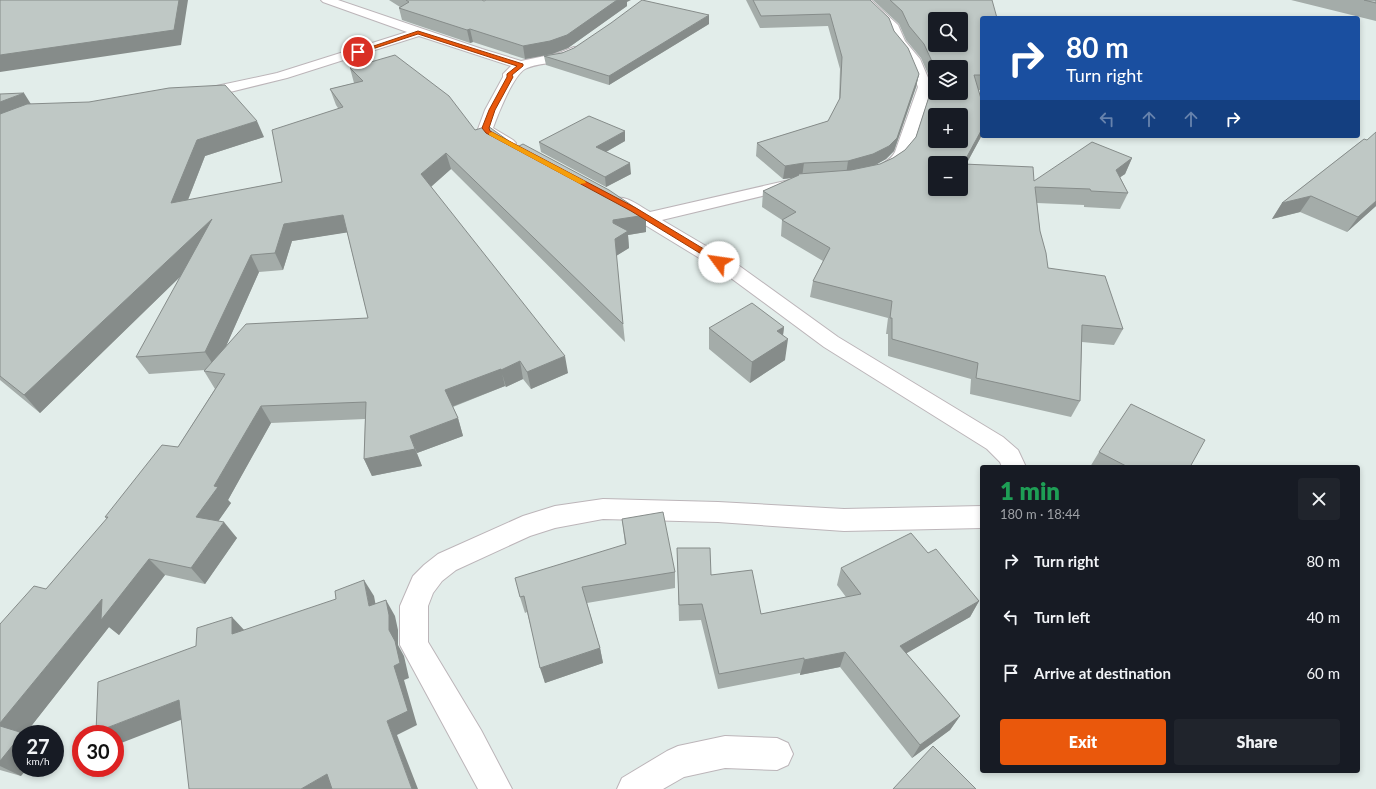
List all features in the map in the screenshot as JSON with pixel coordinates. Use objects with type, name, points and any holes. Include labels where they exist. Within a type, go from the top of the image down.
[{"type":"street","points":[[327,0],[418,32],[521,65]]},
{"type":"street","points":[[864,0],[894,28],[899,42],[913,59],[925,87],[903,152],[898,161],[887,168],[869,174]]},
{"type":"street","points":[[183,96],[252,84],[295,72],[418,32]]},
{"type":"street","points":[[521,150],[488,132],[486,128],[492,110],[510,77],[510,74],[521,65],[563,56],[581,48],[584,45]]},
{"type":"street","points":[[648,218],[796,183],[810,183]]},
{"type":"street","points":[[606,195],[648,218],[731,269],[831,342],[995,444],[1010,457],[1013,465]]},
{"type":"street","points":[[496,789],[414,645],[414,606],[423,585],[433,573],[447,562],[523,527],[555,517],[603,509],[718,512],[844,520],[980,517]]},
{"type":"street","points":[[633,789],[678,762],[725,752],[777,754]]},
{"type":"building","points":[[0,0],[179,0],[174,30],[0,55]]},
{"type":"building","points":[[406,0],[617,0],[567,35],[550,41],[523,46],[399,8],[409,2]]},
{"type":"building","points":[[642,0],[709,15],[609,76],[544,56],[562,53],[574,48]]},
{"type":"building","points":[[753,0],[870,0],[889,18],[894,31],[908,48],[919,74],[897,138],[889,146],[873,154],[848,161],[804,163],[785,166],[757,143],[828,121],[840,98],[842,57],[830,14],[761,16]]},
{"type":"building","points":[[890,0],[992,0],[996,16],[980,16],[980,75],[974,75],[980,95],[980,133],[967,156],[928,156],[928,196],[968,196],[968,164],[1033,167],[1034,181],[1092,142],[1132,158],[1116,170],[1128,193],[1091,191],[1090,189],[1035,187],[1040,231],[1046,253],[1048,268],[1105,276],[1123,329],[1082,325],[1080,401],[976,378],[978,363],[892,339],[892,318],[890,318],[892,301],[813,281],[830,248],[782,220],[796,212],[763,191],[799,175],[798,174],[851,170],[880,164],[905,150],[916,137],[928,100],[968,100],[968,60],[931,60],[924,44],[909,26],[902,11]]},
{"type":"building","points":[[1364,0],[1376,0],[1376,3]]},
{"type":"building","points":[[395,55],[449,96],[475,130],[488,126],[517,147],[523,144],[609,190],[646,215],[613,220],[613,223],[628,231],[615,239],[623,324],[446,153],[421,174],[565,356],[527,372],[520,361],[501,370],[445,390],[458,418],[410,436],[415,449],[364,459],[366,402],[261,406],[214,486],[218,487],[196,517],[224,522],[191,568],[149,559],[101,620],[102,599],[0,723],[0,624],[34,586],[46,589],[108,517],[105,517],[162,445],[178,447],[225,374],[204,371],[246,324],[368,318],[343,215],[284,224],[275,253],[251,255],[205,352],[136,357],[212,219],[24,395],[0,376],[0,114],[27,104],[89,102],[169,88],[225,85],[257,121],[197,140],[171,203],[282,182],[272,130],[343,107],[330,89],[363,81],[350,68]]},
{"type":"building","points":[[24,93],[0,102],[0,94]]},
{"type":"building","points":[[589,116],[625,131],[596,147],[630,163],[605,177],[539,142]]},
{"type":"building","points":[[1376,132],[1376,201],[1358,217],[1311,196],[1282,203],[1364,139],[1367,140]]},
{"type":"building","points":[[752,303],[784,327],[777,331],[788,339],[752,362],[709,328]]},
{"type":"building","points":[[1131,404],[1205,440],[1191,465],[1124,465],[1099,452]]},
{"type":"building","points":[[663,512],[675,572],[582,587],[600,648],[540,668],[524,596],[520,597],[515,578],[626,544],[622,519]]},
{"type":"building","points":[[911,533],[928,553],[936,549],[979,601],[900,646],[960,716],[920,745],[845,652],[719,674],[702,604],[679,605],[677,548],[710,548],[711,575],[752,570],[761,614],[861,594],[841,568]]},
{"type":"building","points":[[364,580],[369,606],[386,600],[389,615],[389,630],[395,641],[400,663],[394,666],[408,711],[387,721],[412,789],[332,789],[327,774],[301,789],[189,789],[179,700],[114,725],[96,725],[98,682],[196,646],[197,628],[232,617],[232,634],[336,599],[335,591]]},
{"type":"building","points":[[0,726],[12,730],[12,746],[0,761]]},
{"type":"building","points":[[933,746],[976,789],[893,789]]},
{"type":"slow traffic","points":[[492,134],[582,183]]},
{"type":"route","points":[[358,52],[418,32],[521,65],[510,74],[510,77],[492,110],[486,128],[488,132],[633,210],[719,262]]}]
